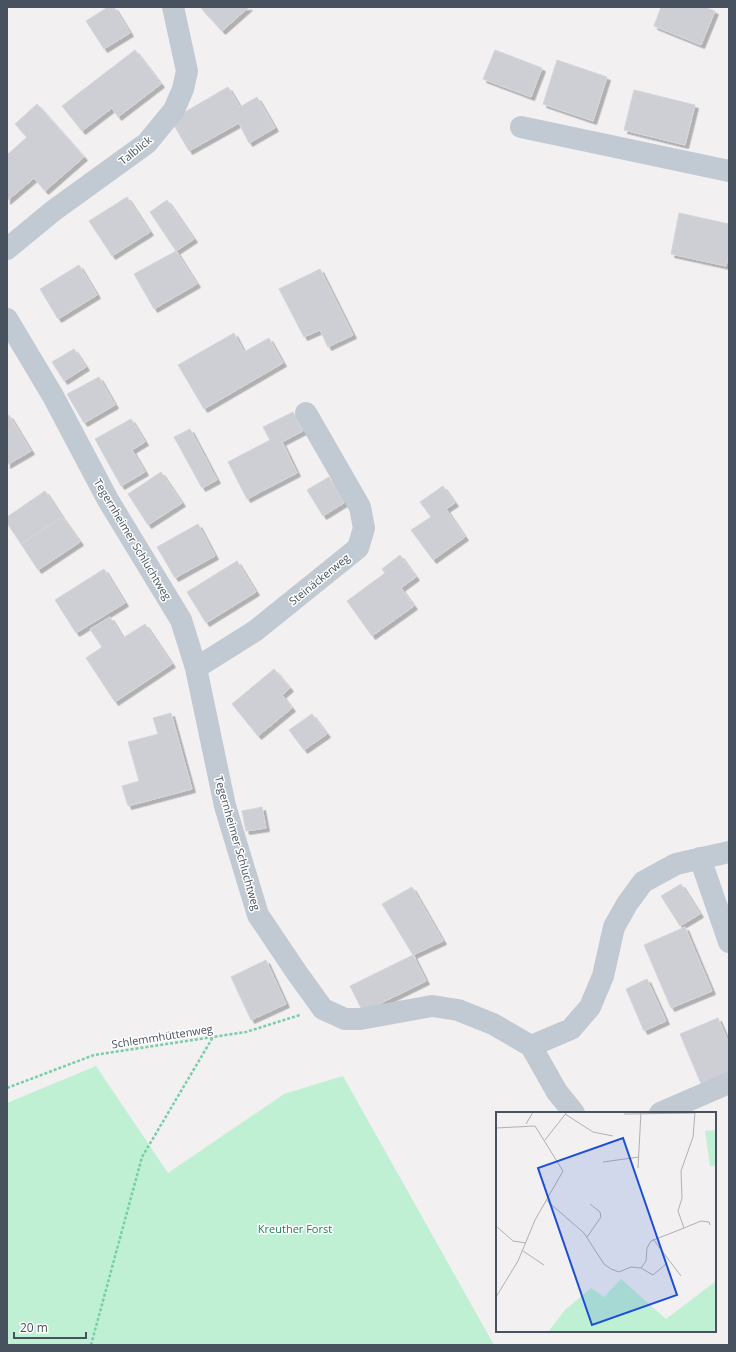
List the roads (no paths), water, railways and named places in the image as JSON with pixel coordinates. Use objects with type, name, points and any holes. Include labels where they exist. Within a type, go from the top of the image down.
[{"type":"street","name":"Talblick","points":[[7,249],[53,211],[147,142],[174,110],[183,89],[187,71],[173,7]]},
{"type":"street","points":[[521,126],[729,170]]},
{"type":"street","name":"Tegernheimer Schluchtweg","points":[[7,319],[53,396],[108,500],[181,620],[196,668],[225,806],[258,915],[323,1009],[345,1019],[360,1019],[432,1006],[458,1010],[493,1024],[531,1046]]},
{"type":"street","name":"Steinäckerweg","points":[[196,668],[255,631],[358,548],[364,528],[360,507],[306,413]]},
{"type":"street","points":[[573,1112],[557,1092],[531,1046],[571,1029],[590,1007],[603,976],[614,927],[626,904],[643,882],[676,864],[729,852]]},
{"type":"street","points":[[700,858],[729,942]]},
{"type":"street","points":[[662,1112],[729,1083]]},
{"type":"park label","name":"Kreuther Forst","points":[[295,1228]]}]
